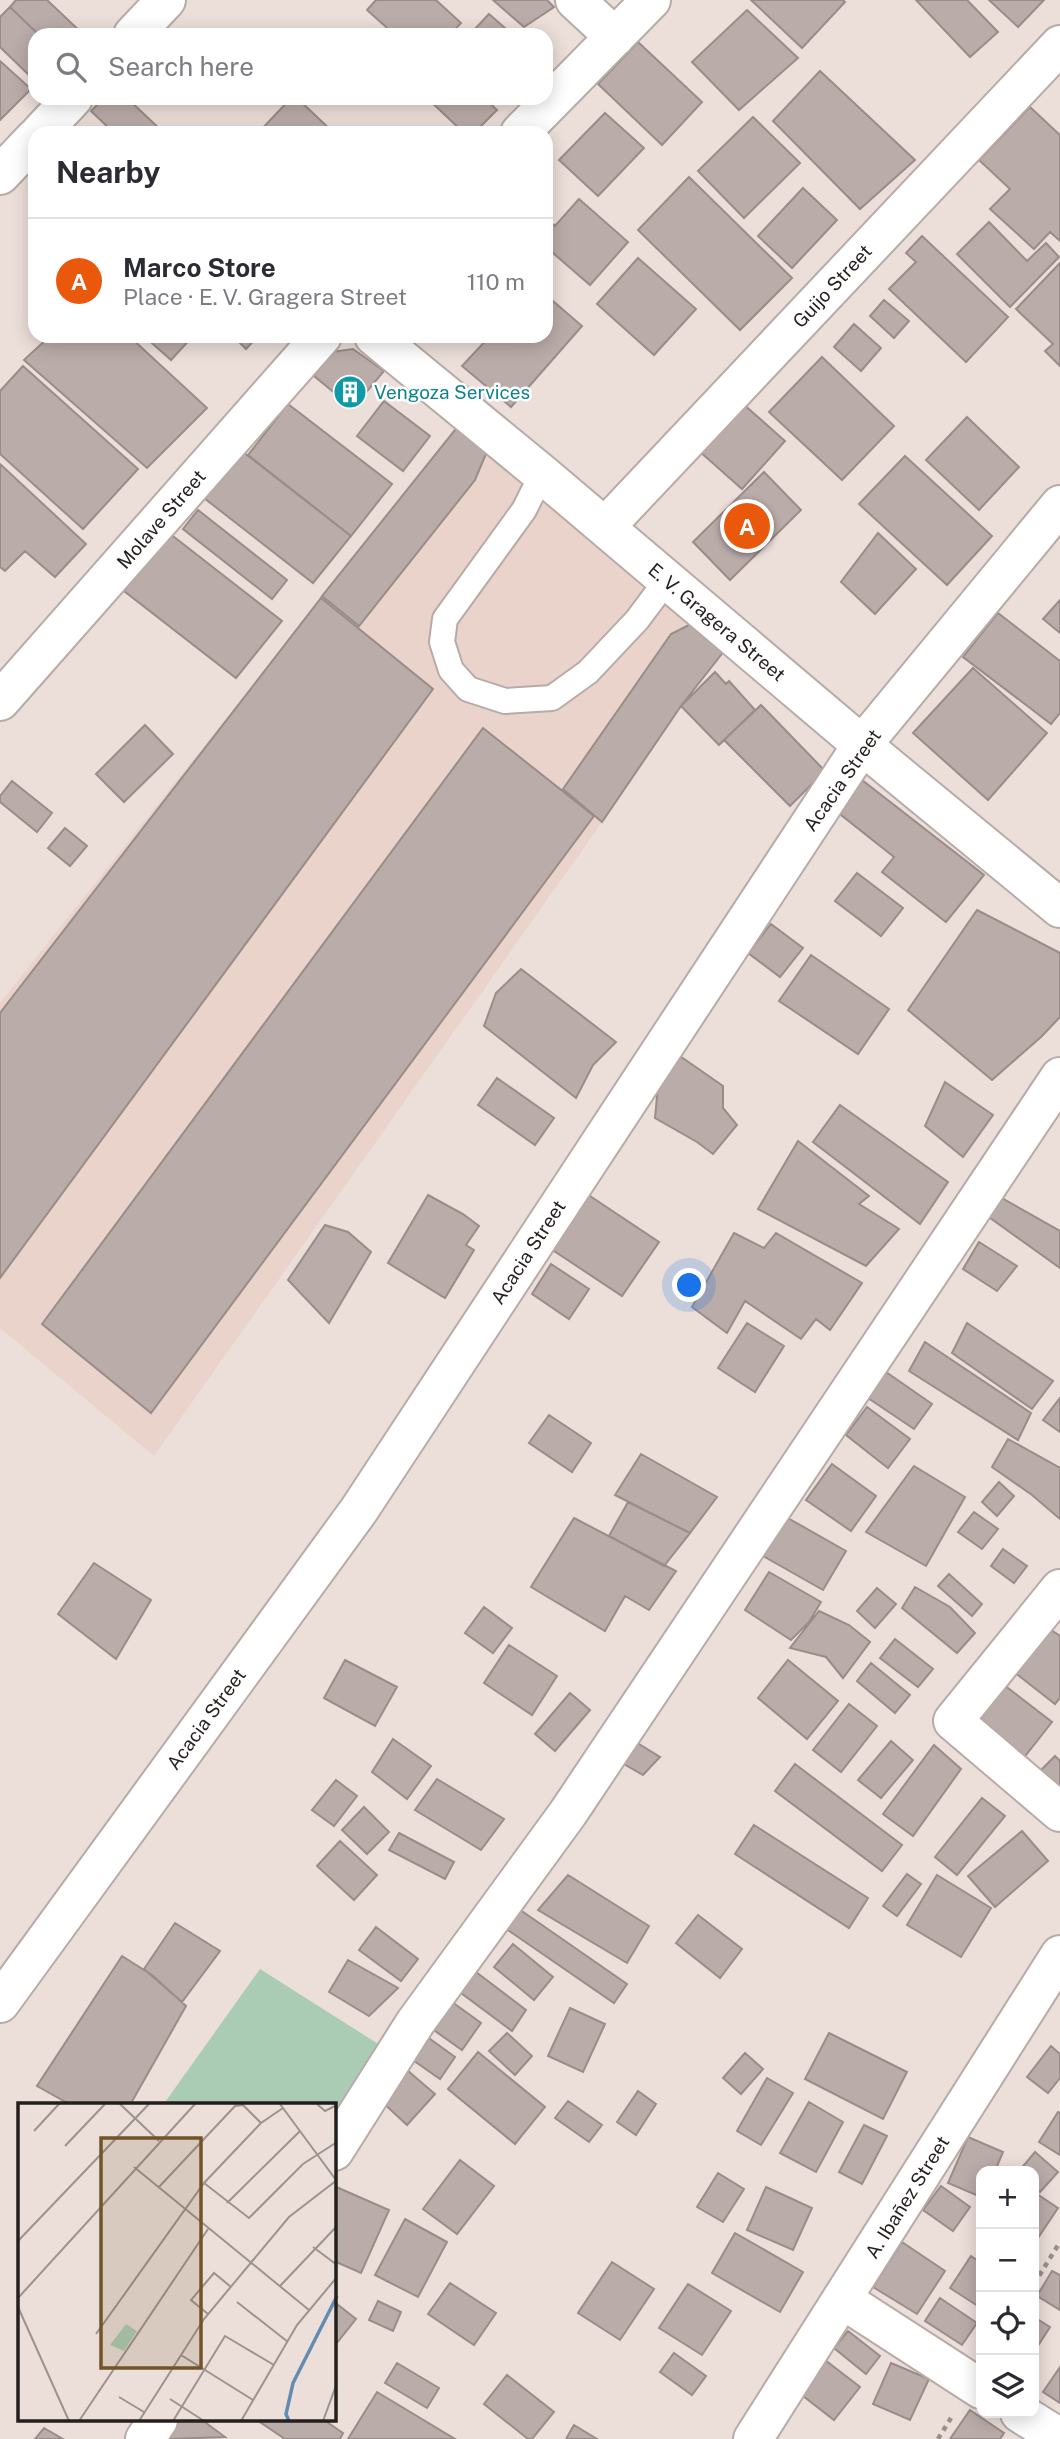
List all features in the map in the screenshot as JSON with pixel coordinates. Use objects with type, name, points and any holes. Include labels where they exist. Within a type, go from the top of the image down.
[{"type":"street","points":[[140,28],[166,0]]},
{"type":"street","points":[[576,0],[615,37]]},
{"type":"street","points":[[553,100],[651,0]]},
{"type":"street","name":"Guijo Street","points":[[605,527],[1060,45]]},
{"type":"street","points":[[47,126],[66,105]]},
{"type":"street","points":[[527,126],[548,105]]},
{"type":"street","points":[[0,175],[28,145]]},
{"type":"street","name":"Molave Street","points":[[0,701],[316,343]]},
{"type":"street","name":"E. V. Gragera Street","points":[[383,343],[1060,908]]},
{"type":"street","name":"Acacia Street","points":[[0,2003],[359,1510],[862,745],[1060,505]]},
{"type":"street","points":[[336,2148],[415,2023],[568,1813],[1060,1077]]},
{"type":"street","points":[[1060,1589],[953,1721],[1060,1812]]},
{"type":"street","name":"A. Ibañez Street","points":[[753,2439],[1060,1955]]},
{"type":"street","points":[[842,2299],[976,2386]]},
{"type":"street","points":[[1028,2418],[1060,2438]]},
{"type":"street","points":[[145,2439],[157,2422]]},
{"type":"lane","points":[[542,474],[524,510],[445,618],[442,642],[451,670],[468,689],[505,701],[552,698],[587,672],[637,620],[667,580]]},
{"type":"path","points":[[1039,2276],[1060,2242]]},
{"type":"shaded area","points":[[459,425],[728,646],[681,706],[154,1456],[0,1328],[0,1003]]},
{"type":"green space","points":[[260,1969],[383,2047],[336,2119],[336,2103],[164,2103]]},
{"type":"building","points":[[16,0],[47,0],[77,28],[32,28],[10,7]]},
{"type":"building","points":[[376,0],[436,0],[461,23],[456,28],[387,28],[367,10]]},
{"type":"building","points":[[493,0],[547,0],[554,7],[524,27]]},
{"type":"building","points":[[751,0],[843,0],[845,2],[802,48]]},
{"type":"building","points":[[916,0],[967,0],[998,32],[970,57]]},
{"type":"building","points":[[989,0],[1044,0],[1018,27]]},
{"type":"building","points":[[10,7],[32,28],[28,28],[28,74],[0,47],[0,17]]},
{"type":"building","points":[[747,10],[798,58],[739,110],[692,62]]},
{"type":"building","points":[[489,14],[505,28],[476,28]]},
{"type":"building","points":[[638,42],[702,102],[662,145],[598,84]]},
{"type":"building","points":[[0,61],[28,86],[28,92],[0,120]]},
{"type":"building","points":[[820,71],[915,160],[860,209],[773,121]]},
{"type":"building","points":[[97,105],[134,105],[157,126],[107,126],[91,111]]},
{"type":"building","points":[[284,105],[304,105],[327,126],[265,126]]},
{"type":"building","points":[[434,105],[492,105],[497,110],[481,126],[457,126]]},
{"type":"building","points":[[1030,107],[1060,135],[1060,241],[1050,232],[1034,249],[990,209],[1010,189],[979,160]]},
{"type":"building","points":[[605,113],[644,148],[598,196],[559,160]]},
{"type":"building","points":[[753,117],[800,163],[744,218],[698,171]]},
{"type":"building","points":[[689,177],[792,278],[740,330],[638,230]]},
{"type":"building","points":[[803,188],[837,220],[792,268],[758,236]]},
{"type":"building","points":[[579,199],[628,242],[590,285],[553,253],[553,224],[555,226]]},
{"type":"building","points":[[989,222],[1027,261],[1046,243],[1059,257],[1010,307],[957,254]]},
{"type":"building","points":[[922,236],[1008,317],[966,362],[889,289],[916,262],[906,253]]},
{"type":"building","points":[[638,258],[696,309],[654,355],[597,304]]},
{"type":"building","points":[[1060,263],[1060,366],[1045,351],[1053,344],[1016,309]]},
{"type":"building","points":[[884,300],[909,321],[894,338],[870,316]]},
{"type":"building","points":[[553,301],[582,326],[511,407],[462,366],[483,343],[553,343]]},
{"type":"building","points":[[854,324],[881,348],[861,371],[834,347]]},
{"type":"building","points":[[42,343],[137,343],[207,408],[147,468],[24,360]]},
{"type":"building","points":[[152,343],[187,343],[171,360]]},
{"type":"building","points":[[240,343],[252,343],[246,349]]},
{"type":"building","name":"Vengoza Services","points":[[353,349],[384,371],[353,408],[314,376],[332,352]]},
{"type":"building","points":[[822,357],[894,426],[842,480],[769,412]]},
{"type":"building","points":[[23,366],[138,469],[83,529],[0,454],[0,391]]},
{"type":"building","points":[[384,401],[430,436],[403,471],[357,436]]},
{"type":"building","points":[[742,403],[785,441],[742,489],[699,451]]},
{"type":"building","points":[[288,404],[392,484],[351,536],[248,455]]},
{"type":"building","points":[[967,417],[1019,467],[979,510],[926,460]]},
{"type":"building","points":[[459,425],[488,449],[475,480],[359,626],[322,596]]},
{"type":"building","points":[[242,451],[351,536],[313,583],[204,498]]},
{"type":"building","points":[[905,456],[992,536],[947,585],[859,504]]},
{"type":"building","points":[[0,464],[86,544],[55,577],[25,551],[5,571],[0,567]]},
{"type":"building","points":[[764,472],[801,510],[730,580],[693,542]]},
{"type":"building","points":[[198,510],[287,580],[272,599],[183,529]]},
{"type":"building","points":[[169,533],[282,621],[236,678],[124,591]]},
{"type":"building","points":[[878,533],[916,569],[875,614],[841,582]]},
{"type":"building","points":[[321,598],[433,689],[0,1278],[0,1013]]},
{"type":"building","points":[[1060,600],[1060,633],[1043,619]]},
{"type":"building","points":[[998,613],[1060,661],[1060,713],[1051,724],[963,657]]},
{"type":"building","points":[[697,621],[728,646],[681,706],[602,822],[563,789],[671,634]]},
{"type":"building","points":[[973,668],[1047,733],[988,800],[913,733]]},
{"type":"building","points":[[715,672],[726,684],[729,681],[755,710],[719,745],[681,706]]},
{"type":"building","points":[[761,705],[825,771],[790,806],[724,740]]},
{"type":"building","points":[[145,725],[173,754],[124,802],[96,774]]},
{"type":"building","points":[[483,728],[594,816],[151,1413],[42,1324]]},
{"type":"building","points":[[862,780],[984,875],[946,922],[882,872],[894,857],[836,811]]},
{"type":"building","points":[[12,781],[52,813],[37,832],[0,802],[0,796]]},
{"type":"building","points":[[65,828],[87,846],[70,866],[48,848]]},
{"type":"building","points":[[857,873],[903,908],[881,936],[835,901]]},
{"type":"building","points":[[977,910],[1060,953],[1060,1017],[992,1080],[908,1010]]},
{"type":"building","points":[[771,924],[803,948],[780,977],[748,953]]},
{"type":"building","points":[[811,955],[889,1009],[858,1054],[779,1001]]},
{"type":"building","points":[[521,969],[616,1042],[593,1065],[576,1098],[484,1026],[496,993]]},
{"type":"building","points":[[677,1054],[723,1086],[723,1108],[737,1125],[713,1154],[655,1118],[658,1086]]},
{"type":"building","points":[[497,1078],[554,1118],[535,1145],[478,1105]]},
{"type":"building","points":[[945,1082],[993,1115],[963,1157],[925,1126]]},
{"type":"building","points":[[840,1105],[948,1182],[920,1224],[813,1142]]},
{"type":"building","points":[[798,1141],[869,1196],[859,1204],[899,1229],[866,1266],[758,1209]]},
{"type":"building","points":[[584,1192],[659,1242],[622,1296],[548,1247]]},
{"type":"building","points":[[428,1195],[479,1226],[466,1245],[474,1250],[445,1298],[388,1263]]},
{"type":"building","points":[[1000,1197],[1060,1231],[1060,1268],[986,1215]]},
{"type":"building","points":[[325,1225],[348,1232],[371,1252],[329,1323],[288,1280]]},
{"type":"building","points":[[734,1233],[764,1248],[776,1233],[862,1283],[830,1330],[816,1319],[801,1339],[745,1301],[727,1333],[692,1307]]},
{"type":"building","points":[[979,1242],[1017,1266],[997,1291],[963,1269]]},
{"type":"building","points":[[551,1264],[589,1289],[569,1319],[532,1294]]},
{"type":"building","points":[[747,1323],[784,1346],[755,1392],[718,1368]]},
{"type":"building","points":[[967,1323],[1053,1381],[1032,1409],[952,1353]]},
{"type":"building","points":[[925,1342],[1031,1413],[1018,1440],[909,1371]]},
{"type":"building","points":[[886,1372],[932,1404],[914,1429],[868,1398]]},
{"type":"building","points":[[1060,1398],[1060,1432],[1043,1420]]},
{"type":"building","points":[[867,1407],[910,1439],[888,1468],[846,1435]]},
{"type":"building","points":[[549,1415],[591,1443],[572,1472],[529,1443]]},
{"type":"building","points":[[1008,1439],[1060,1468],[1060,1519],[992,1467]]},
{"type":"building","points":[[641,1454],[717,1497],[690,1533],[615,1495]]},
{"type":"building","points":[[832,1464],[876,1496],[851,1531],[806,1500]]},
{"type":"building","points":[[914,1466],[965,1497],[926,1566],[866,1532]]},
{"type":"building","points":[[999,1482],[1014,1496],[997,1516],[982,1502]]},
{"type":"building","points":[[628,1502],[690,1533],[664,1566],[609,1536]]},
{"type":"building","points":[[974,1512],[998,1529],[982,1549],[958,1532]]},
{"type":"building","points":[[786,1517],[846,1551],[823,1590],[763,1556]]},
{"type":"building","points":[[574,1518],[676,1571],[649,1610],[625,1596],[605,1631],[531,1587]]},
{"type":"building","points":[[1003,1549],[1027,1566],[1014,1583],[991,1566]]},
{"type":"building","points":[[94,1563],[151,1600],[116,1659],[58,1614]]},
{"type":"building","points":[[769,1572],[821,1602],[809,1622],[791,1640],[745,1610]]},
{"type":"building","points":[[949,1574],[982,1604],[972,1616],[938,1586]]},
{"type":"building","points":[[915,1587],[950,1607],[975,1633],[957,1653],[902,1608]]},
{"type":"building","points":[[877,1588],[896,1604],[875,1628],[857,1611]]},
{"type":"building","points":[[484,1607],[512,1628],[493,1653],[465,1633]]},
{"type":"building","points":[[819,1611],[849,1625],[870,1642],[843,1678],[826,1657],[790,1648]]},
{"type":"building","points":[[1048,1628],[1060,1636],[1060,1698],[1055,1704],[1014,1672]]},
{"type":"building","points":[[895,1639],[933,1669],[918,1687],[880,1658]]},
{"type":"building","points":[[509,1645],[557,1676],[532,1715],[484,1683]]},
{"type":"building","points":[[345,1660],[397,1687],[375,1726],[324,1698]]},
{"type":"building","points":[[788,1660],[838,1701],[807,1739],[758,1698]]},
{"type":"building","points":[[871,1663],[910,1695],[895,1713],[857,1681]]},
{"type":"building","points":[[999,1681],[1052,1722],[1022,1760],[969,1719]]},
{"type":"building","points":[[570,1693],[590,1710],[555,1751],[535,1734]]},
{"type":"building","points":[[849,1704],[877,1726],[841,1772],[813,1750]]},
{"type":"building","points":[[626,1736],[660,1757],[643,1775],[610,1756]]},
{"type":"building","points":[[393,1739],[431,1766],[407,1799],[372,1772]]},
{"type":"building","points":[[891,1741],[913,1760],[881,1798],[858,1780]]},
{"type":"building","points":[[934,1745],[961,1769],[913,1836],[883,1814]]},
{"type":"building","points":[[1055,1756],[1060,1761],[1060,1796],[1037,1774]]},
{"type":"building","points":[[795,1764],[902,1845],[882,1871],[775,1791]]},
{"type":"building","points":[[437,1779],[504,1819],[481,1850],[415,1810]]},
{"type":"building","points":[[336,1780],[357,1796],[334,1826],[312,1810]]},
{"type":"building","points":[[982,1798],[1005,1816],[957,1875],[935,1857]]},
{"type":"building","points":[[364,1807],[389,1832],[367,1854],[342,1830]]},
{"type":"building","points":[[754,1825],[868,1898],[849,1928],[735,1854]]},
{"type":"building","points":[[1022,1831],[1048,1861],[995,1907],[968,1876]]},
{"type":"building","points":[[399,1833],[454,1862],[445,1879],[389,1850]]},
{"type":"building","points":[[340,1841],[377,1875],[354,1900],[317,1866]]},
{"type":"building","points":[[907,1874],[921,1884],[897,1916],[883,1906]]},
{"type":"building","points":[[568,1875],[649,1926],[627,1963],[538,1910]]},
{"type":"building","points":[[937,1875],[991,1908],[961,1957],[907,1925]]},
{"type":"building","points":[[516,1907],[627,1984],[614,2003],[502,1926]]},
{"type":"building","points":[[698,1915],[742,1949],[720,1978],[676,1943]]},
{"type":"building","points":[[175,1923],[220,1951],[182,2002],[144,1969]]},
{"type":"building","points":[[376,1927],[418,1959],[401,1981],[359,1950]]},
{"type":"building","points":[[513,1944],[553,1977],[534,2000],[494,1967]]},
{"type":"building","points":[[122,1956],[152,1975],[186,2006],[131,2103],[67,2103],[37,2086]]},
{"type":"building","points":[[348,1960],[398,1988],[369,2016],[329,1992]]},
{"type":"building","points":[[476,1972],[526,2010],[512,2031],[461,1993]]},
{"type":"building","points":[[448,1999],[481,2023],[462,2050],[428,2026]]},
{"type":"building","points":[[570,2008],[605,2024],[583,2072],[548,2056]]},
{"type":"building","points":[[507,2033],[532,2056],[515,2075],[489,2051]]},
{"type":"building","points":[[829,2033],[907,2072],[883,2119],[805,2079]]},
{"type":"building","points":[[426,2036],[455,2057],[440,2079],[410,2058]]},
{"type":"building","points":[[1051,2046],[1060,2054],[1060,2078],[1048,2093],[1027,2077]]},
{"type":"building","points":[[478,2052],[545,2107],[515,2144],[448,2089]]},
{"type":"building","points":[[745,2053],[763,2069],[741,2094],[723,2078]]},
{"type":"building","points":[[407,2070],[435,2094],[407,2125],[380,2100]]},
{"type":"building","points":[[767,2078],[793,2093],[761,2145],[737,2131]]},
{"type":"building","points":[[638,2091],[656,2104],[636,2135],[617,2122]]},
{"type":"building","points":[[568,2101],[602,2125],[589,2142],[555,2118]]},
{"type":"building","points":[[809,2102],[843,2122],[816,2172],[780,2153]]},
{"type":"building","points":[[1058,2112],[1060,2113],[1060,2155],[1039,2142]]},
{"type":"building","points":[[864,2125],[887,2136],[862,2184],[839,2172]]},
{"type":"building","points":[[968,2137],[1003,2152],[997,2166],[976,2166],[976,2195],[948,2183]]},
{"type":"building","points":[[1035,2152],[1058,2172],[1040,2192],[1039,2166],[1023,2166]]},
{"type":"building","points":[[460,2160],[494,2186],[457,2234],[423,2209]]},
{"type":"building","points":[[718,2173],[744,2189],[723,2222],[697,2207]]},
{"type":"building","points":[[941,2186],[970,2207],[953,2231],[923,2210]]},
{"type":"building","points":[[336,2187],[389,2210],[361,2273],[336,2262]]},
{"type":"building","points":[[766,2187],[812,2208],[793,2250],[747,2230]]},
{"type":"building","points":[[1039,2195],[1058,2208],[1039,2236]]},
{"type":"building","points":[[405,2219],[447,2242],[418,2297],[375,2275]]},
{"type":"building","points":[[735,2233],[803,2272],[780,2312],[712,2273]]},
{"type":"building","points":[[902,2242],[945,2271],[917,2314],[873,2287]]},
{"type":"building","points":[[971,2256],[976,2260],[976,2305],[950,2288]]},
{"type":"building","points":[[612,2262],[654,2289],[620,2340],[578,2313]]},
{"type":"building","points":[[1052,2271],[1060,2275],[1060,2310],[1039,2297]]},
{"type":"building","points":[[450,2283],[496,2313],[474,2345],[428,2314]]},
{"type":"building","points":[[688,2284],[731,2311],[702,2355],[659,2328]]},
{"type":"building","points":[[940,2298],[976,2324],[962,2345],[925,2321]]},
{"type":"building","points":[[378,2301],[401,2312],[393,2331],[369,2320]]},
{"type":"building","points":[[336,2306],[356,2319],[336,2344]]},
{"type":"building","points":[[1039,2320],[1050,2327],[1039,2344]]},
{"type":"building","points":[[848,2331],[880,2356],[866,2374],[834,2348]]},
{"type":"building","points":[[674,2353],[706,2376],[692,2395],[660,2372]]},
{"type":"building","points":[[825,2360],[860,2387],[834,2420],[798,2392]]},
{"type":"building","points":[[397,2363],[439,2388],[427,2408],[385,2383]]},
{"type":"building","points":[[891,2363],[929,2379],[910,2420],[873,2404]]},
{"type":"building","points":[[1060,2367],[1060,2403],[1043,2392]]},
{"type":"building","points":[[507,2375],[554,2412],[532,2439],[528,2439],[484,2404]]},
{"type":"building","points":[[377,2392],[455,2439],[348,2439]]},
{"type":"building","points":[[970,2410],[976,2414],[976,2418],[982,2418],[1004,2433],[1000,2439],[950,2439]]},
{"type":"building","points":[[177,2422],[205,2422],[225,2437],[170,2439],[166,2436]]},
{"type":"building","points":[[260,2422],[327,2422],[343,2433],[340,2439],[285,2439]]},
{"type":"building","points":[[574,2425],[597,2439],[566,2439]]},
{"type":"building","points":[[44,2428],[63,2439],[35,2439]]},
{"type":"place","name":"Vengoza Services","points":[[350,392]]},
{"type":"place","name":"Marco Store","points":[[747,526]]}]
